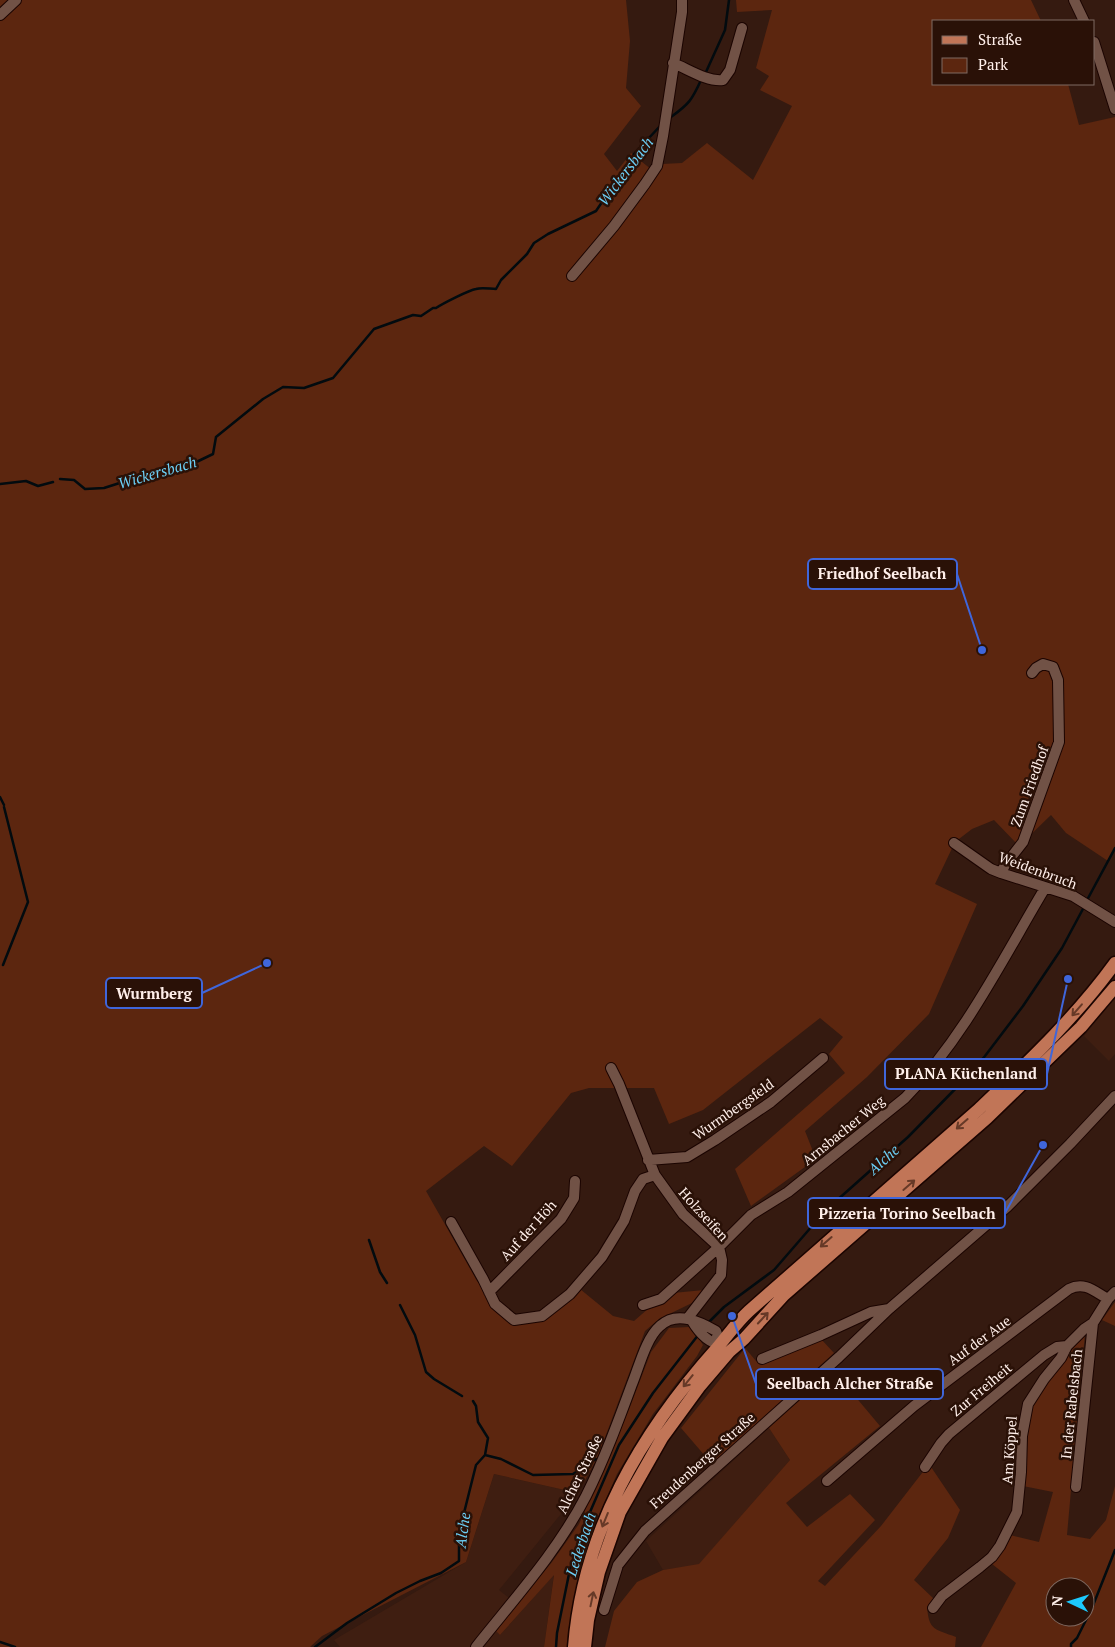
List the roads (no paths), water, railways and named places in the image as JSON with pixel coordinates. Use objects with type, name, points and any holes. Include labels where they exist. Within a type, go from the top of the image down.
[{"type":"main road","name":"Freudenberger Straße","points":[[585,1647],[588,1620],[599,1572],[620,1512],[662,1438],[724,1348],[732,1328],[1010,1080],[1069,1019],[1115,963]]},
{"type":"main road","name":"Freudenberger Straße","points":[[574,1647],[577,1619],[588,1569],[602,1526],[620,1485],[661,1416],[690,1377],[724,1348],[744,1339],[784,1295],[986,1118],[1081,1027],[1115,986]]},
{"type":"street","points":[[0,16],[16,0]]},
{"type":"street","points":[[572,276],[614,226],[657,166],[664,136],[673,63],[682,12],[682,0]]},
{"type":"street","points":[[1074,0],[1084,20]]},
{"type":"street","points":[[673,63],[702,76],[718,81],[723,80],[730,70],[742,28]]},
{"type":"street","points":[[1095,45],[1115,108]]},
{"type":"street","name":"Zum Friedhof","points":[[1000,873],[1023,842],[1059,742],[1059,695],[1056,671],[1053,667],[1043,664],[1036,668],[1032,674]]},
{"type":"street","name":"Weidenbruch","points":[[954,843],[991,869],[1065,893],[1086,903],[1115,923]]},
{"type":"street","name":"Arnsbacher Weg","points":[[643,1306],[661,1299],[719,1247],[751,1215],[788,1192],[905,1098],[918,1085],[954,1040],[973,1011],[1045,888]]},
{"type":"street","name":"Wurmbergsfeld","points":[[648,1160],[687,1157],[771,1102],[823,1058]]},
{"type":"street","name":"Holzseifen","points":[[611,1068],[655,1175],[683,1214],[719,1247],[722,1260],[721,1275],[693,1322]]},
{"type":"street","name":"Freudenberger Straße","points":[[604,1610],[618,1565],[645,1531],[839,1357],[889,1309],[1007,1207],[1115,1096]]},
{"type":"street","points":[[451,1222],[495,1304],[514,1320],[542,1316],[570,1294],[602,1257],[624,1220],[634,1190],[643,1179],[655,1175]]},
{"type":"street","name":"Auf der Höh","points":[[489,1292],[561,1219],[574,1198],[574,1181]]},
{"type":"street","name":"Auf der Aue","points":[[827,1482],[914,1406],[1069,1289],[1076,1285],[1083,1285],[1112,1296]]},
{"type":"street","name":"Am Köppel","points":[[933,1608],[942,1596],[992,1556],[1009,1530],[1017,1512],[1022,1436],[1028,1404],[1044,1379],[1061,1358],[1067,1346],[1093,1323],[1112,1296]]},
{"type":"street","name":"Freudenberger Straße","points":[[762,1359],[871,1312],[889,1309]]},
{"type":"street","name":"Alcher Straße","points":[[476,1647],[553,1549],[578,1511],[600,1467],[644,1352],[655,1331],[661,1324],[674,1319],[693,1322]]},
{"type":"street","points":[[693,1322],[709,1333],[716,1331],[724,1348]]},
{"type":"street","name":"In der Rabelsbach","points":[[1076,1487],[1093,1323]]},
{"type":"street","name":"Zur Freiheit","points":[[925,1467],[945,1438],[969,1416],[1044,1355],[1057,1347],[1067,1346]]},
{"type":"waterway","name":"Wickersbach","points":[[706,72],[725,30],[729,0]]},
{"type":"waterway","name":"Wickersbach","points":[[671,117],[689,101],[701,80]]},
{"type":"waterway","name":"Wickersbach","points":[[60,479],[74,480],[85,489],[104,488],[154,472],[186,467],[213,454],[216,437],[263,399],[283,387],[304,388],[333,378],[374,329],[413,315],[421,316],[433,308],[473,290],[481,288],[496,289],[501,280],[527,254],[534,243],[548,234],[596,211],[635,153],[661,125]]},
{"type":"waterway","name":"Wickersbach","points":[[0,484],[26,481],[38,486],[53,482]]},
{"type":"waterway","points":[[0,797],[4,805]]},
{"type":"waterway","points":[[3,965],[28,902],[4,807]]},
{"type":"waterway","name":"Alche","points":[[1086,902],[1115,848]]},
{"type":"waterway","name":"Alche","points":[[707,1324],[724,1307],[774,1270],[826,1210],[908,1137],[964,1080],[1023,1006],[1062,948],[1084,907]]},
{"type":"waterway","points":[[369,1240],[380,1272],[387,1283]]},
{"type":"waterway","points":[[400,1305],[415,1335],[426,1372],[462,1396]]},
{"type":"waterway","name":"Lederbach","points":[[556,1647],[570,1569],[587,1519],[619,1445],[653,1393],[699,1334]]},
{"type":"waterway","points":[[473,1401],[476,1406],[478,1422],[488,1438],[485,1455]]},
{"type":"waterway","name":"Alche","points":[[315,1647],[347,1623],[396,1593],[441,1573],[459,1561],[459,1533],[476,1465],[485,1455],[501,1459],[533,1475],[573,1474],[596,1459]]},
{"type":"waterway","points":[[1071,1647],[1092,1608],[1115,1550]]},
{"type":"waterway","points":[[0,1642],[15,1647]]},
{"type":"place","name":"Friedhof Seelbach","points":[[982,650]]},
{"type":"place","name":"Wurmberg","points":[[267,963]]},
{"type":"place","name":"PLANA Küchenland","points":[[1068,979]]},
{"type":"place","name":"Pizzeria Torino Seelbach","points":[[1043,1145]]},
{"type":"place","name":"Seelbach Alcher Straße","points":[[732,1316]]}]
